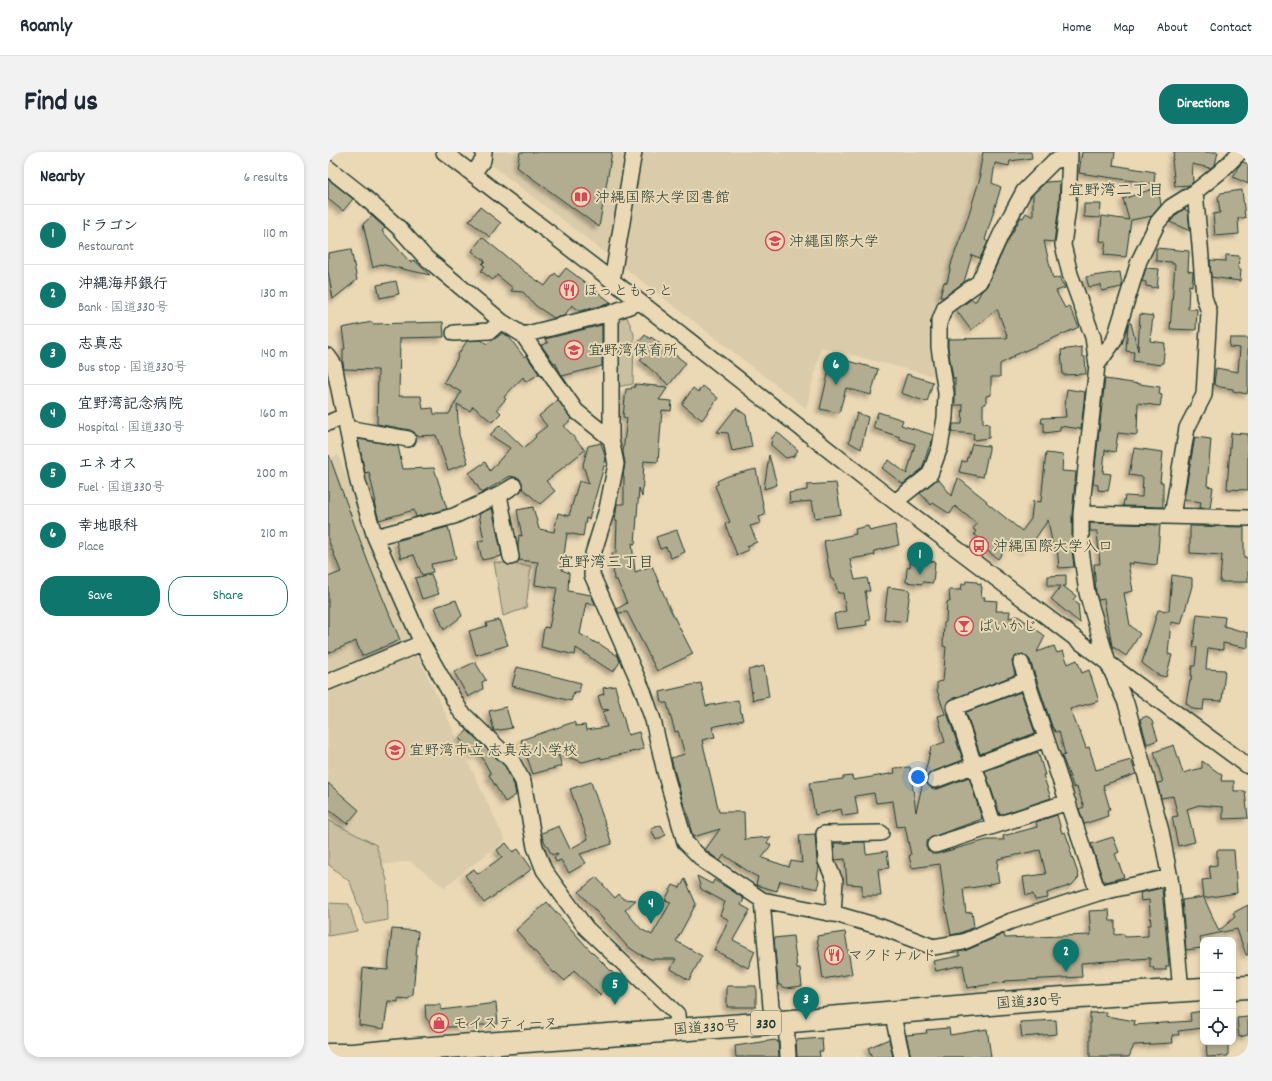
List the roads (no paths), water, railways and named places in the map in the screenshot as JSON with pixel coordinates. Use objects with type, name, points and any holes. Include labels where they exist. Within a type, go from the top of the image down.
[{"type":"highway","points":[[1236,988],[1248,987]]},
{"type":"highway","name":"国道330号","points":[[328,1055],[353,1056],[405,1050],[782,1022],[1049,999],[1200,990]]},
{"type":"street","points":[[444,152],[640,302],[895,502],[1108,663],[1248,766]]},
{"type":"street","points":[[473,174],[483,160],[484,152]]},
{"type":"street","points":[[612,281],[634,152]]},
{"type":"street","points":[[1096,365],[1114,341],[1139,261],[1158,222],[1171,207],[1222,171],[1240,152]]},
{"type":"street","points":[[895,502],[930,474],[940,447],[945,418],[946,393],[940,347],[939,323],[945,307],[979,282],[1003,230],[1024,191],[1054,161],[1070,154],[1068,208],[1063,245],[1070,274],[1093,337],[1096,365],[1081,514],[1081,550],[1087,593],[1108,663],[1126,704],[1161,831],[1170,877],[1180,991]]},
{"type":"street","points":[[328,168],[361,194],[399,228],[425,257],[501,321],[523,335],[576,411],[611,439]]},
{"type":"street","points":[[1172,516],[1187,428],[1204,395],[1209,312],[1204,297],[1194,192]]},
{"type":"street","points":[[523,335],[611,312],[640,302]]},
{"type":"street","points":[[611,312],[611,439],[616,464],[607,509],[593,554],[592,575],[643,691],[653,720],[665,772],[685,842],[704,860],[762,900],[833,914],[881,927],[932,947],[963,942],[1011,921],[1098,893],[1170,877]]},
{"type":"street","points":[[454,333],[490,331],[501,321]]},
{"type":"street","points":[[328,356],[334,365],[358,482],[375,537],[422,643],[461,712],[512,761],[523,782],[535,847],[544,870],[586,928],[677,1014],[678,1029]]},
{"type":"street","points":[[328,423],[346,422],[408,439]]},
{"type":"street","points":[[375,537],[454,516],[499,495],[514,486]]},
{"type":"street","points":[[499,495],[511,557]]},
{"type":"street","points":[[1081,514],[1248,518]]},
{"type":"street","points":[[328,682],[422,643]]},
{"type":"street","points":[[1021,663],[1098,893]]},
{"type":"street","points":[[994,826],[954,707],[1027,680]]},
{"type":"street","points":[[934,780],[1046,739]]},
{"type":"street","points":[[935,845],[1068,802]]},
{"type":"street","points":[[833,914],[835,881],[826,861],[824,834],[881,833]]},
{"type":"street","points":[[762,900],[772,1006],[782,1022],[788,1057]]},
{"type":"street","points":[[892,1012],[902,1057]]},
{"type":"place","name":"沖縄国際大学図書館","points":[[581,197]]},
{"type":"place","name":"沖繩国際大学","points":[[775,241]]},
{"type":"place","name":"ほっともっと","points":[[569,290]]},
{"type":"place","name":"宜野湾保育所","points":[[574,350]]},
{"type":"place","name":"幸地眼科","points":[[836,385]]},
{"type":"place","name":"沖縄国際大学入口","points":[[979,546]]},
{"type":"place","name":"ドラゴン","points":[[920,575]]},
{"type":"place","name":"ぱいかじ","points":[[964,626]]},
{"type":"place","name":"宜野湾市立 志真志小学校","points":[[395,750]]},
{"type":"place","name":"宜野湾記念病院","points":[[651,924]]},
{"type":"place","name":"マクドナルド","points":[[834,955]]},
{"type":"place","name":"沖縄海邦銀行","points":[[1066,972]]},
{"type":"place","name":"エネオス","points":[[615,1005]]},
{"type":"place","name":"志真志","points":[[806,1020]]},
{"type":"place","name":"モイスティーヌ","points":[[439,1023]]},
{"type":"district","name":"宜野湾二丁目","points":[[1116,189]]},
{"type":"district","name":"宜野湾三丁目","points":[[606,561]]}]
